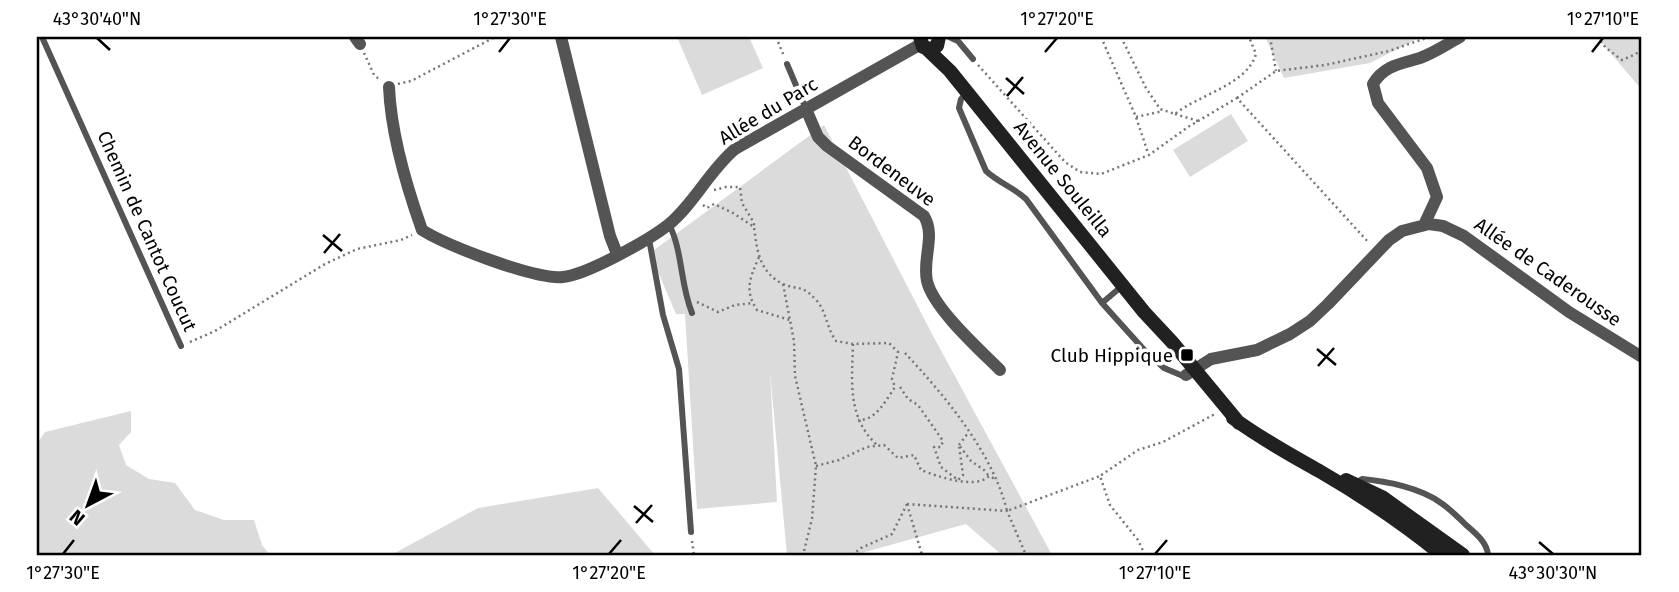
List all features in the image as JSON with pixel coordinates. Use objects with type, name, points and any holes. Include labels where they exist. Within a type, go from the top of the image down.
[{"type":"street","points":[[561,37],[617,254]]},
{"type":"street","points":[[1191,372],[1211,359],[1256,349],[1290,334],[1310,321],[1336,297],[1376,251],[1402,231],[1424,225],[1437,197],[1427,168],[1378,103],[1373,84],[1382,71],[1422,57],[1460,37]]},
{"type":"street","name":"Allée du Parc","points":[[422,230],[464,251],[549,276],[563,277],[578,273],[669,224],[723,159],[735,149],[932,41]]},
{"type":"street","name":"Avenue Souleilla","points":[[932,41],[967,93],[1144,312],[1165,347],[1191,372]]},
{"type":"street","points":[[389,87],[390,113],[412,204],[422,230]]},
{"type":"street","name":"Bordeneuve","points":[[806,109],[818,137],[827,146],[924,216],[929,224],[925,264],[930,290],[959,329],[1000,370]]},
{"type":"street","name":"Allée de Caderousse","points":[[1424,225],[1443,226],[1464,236],[1569,312],[1642,357]]},
{"type":"street","points":[[1191,372],[1220,409],[1262,439],[1321,472],[1405,512],[1463,555]]},
{"type":"street","points":[[1191,372],[1240,423]]},
{"type":"street","points":[[1354,487],[1442,555]]},
{"type":"lane","name":"Chemin de Cantot Coucut","points":[[42,37],[181,346]]},
{"type":"lane","points":[[932,41],[958,41],[973,59]]},
{"type":"lane","points":[[787,64],[806,109]]},
{"type":"lane","points":[[967,93],[961,99],[959,108],[986,171],[994,178],[1014,187],[1026,200],[1102,303],[1147,353],[1164,368],[1183,376],[1191,372]]},
{"type":"lane","points":[[669,224],[676,238],[684,295],[692,313]]},
{"type":"lane","points":[[648,237],[652,246],[663,315],[679,369],[691,532]]},
{"type":"lane","points":[[1102,303],[1123,285]]},
{"type":"lane","points":[[1354,487],[1362,479],[1373,480],[1419,492],[1439,501],[1478,536],[1487,548],[1488,555]]},
{"type":"path","points":[[358,40],[374,75],[389,87],[411,81],[495,37]]},
{"type":"path","points":[[776,37],[787,64]]},
{"type":"path","points":[[1101,37],[1136,117],[1149,155]]},
{"type":"path","points":[[1121,37],[1146,88],[1163,111]]},
{"type":"path","points":[[1175,114],[1187,104],[1218,90],[1251,68],[1256,54],[1249,37]]},
{"type":"path","points":[[1270,37],[1276,71]]},
{"type":"path","points":[[973,59],[1065,162],[1080,172],[1101,174],[1149,155],[1276,71],[1325,65],[1389,51],[1429,37]]},
{"type":"path","points":[[1597,37],[1622,60],[1636,54],[1642,47]]},
{"type":"path","points":[[1237,98],[1376,251]]},
{"type":"path","points":[[1136,117],[1163,111],[1198,121]]},
{"type":"path","points":[[707,192],[740,187],[742,203],[754,223],[761,265],[783,284],[803,288],[819,303],[829,331],[836,341],[853,344],[889,343],[898,352],[892,379],[895,387],[874,415],[864,421],[858,421]]},
{"type":"path","points":[[700,201],[706,208],[714,204],[722,207],[754,227]]},
{"type":"path","name":"Chemin de Cantot Coucut","points":[[181,346],[215,331],[335,259],[357,249],[401,240],[422,230]]},
{"type":"path","points":[[759,257],[750,279],[748,296],[757,310],[791,321]]},
{"type":"path","points":[[783,284],[791,321],[795,376],[816,466],[812,519],[803,555]]},
{"type":"path","points":[[684,295],[718,312],[735,305],[752,303]]},
{"type":"path","points":[[853,344],[853,391],[858,421],[866,434],[879,446]]},
{"type":"path","points":[[905,353],[936,386],[997,480],[1026,555]]},
{"type":"path","points":[[900,387],[936,429],[943,441],[941,447],[934,447],[935,454],[941,467],[958,480]]},
{"type":"path","points":[[907,504],[1007,511],[1100,476],[1138,450],[1163,442],[1216,414],[1220,409]]},
{"type":"path","points":[[958,480],[963,475],[960,445],[968,432]]},
{"type":"path","points":[[816,466],[839,460],[867,447],[884,445],[898,458],[914,455],[921,470],[939,477],[975,482],[985,480],[989,476]]},
{"type":"path","points":[[960,445],[971,461],[997,480]]},
{"type":"path","points":[[1100,476],[1110,505],[1138,540],[1145,555]]},
{"type":"path","points":[[852,555],[892,534],[907,504]]},
{"type":"path","points":[[907,504],[922,555]]},
{"type":"path","points":[[691,532],[694,555]]},
{"type":"shaded area","points":[[677,37],[749,37],[763,68],[702,95]]},
{"type":"shaded area","points":[[1265,37],[1421,37],[1370,63],[1284,78]]},
{"type":"shaded area","points":[[1597,37],[1642,37],[1642,90]]},
{"type":"shaded area","points":[[1231,114],[1248,141],[1190,177],[1173,150]]},
{"type":"shaded area","points":[[824,125],[931,332],[1052,555],[1002,555],[966,524],[854,555],[787,555],[770,372],[777,502],[697,509],[685,314],[676,314],[650,253]]},
{"type":"shaded area","points":[[131,411],[131,432],[119,445],[126,465],[149,479],[175,483],[195,510],[224,520],[254,520],[262,545],[270,555],[37,555],[37,444],[45,432]]},
{"type":"shaded area","points":[[598,488],[655,555],[391,555],[478,508]]},
{"type":"place","name":"Club Hippique","points":[[1187,355]]}]
